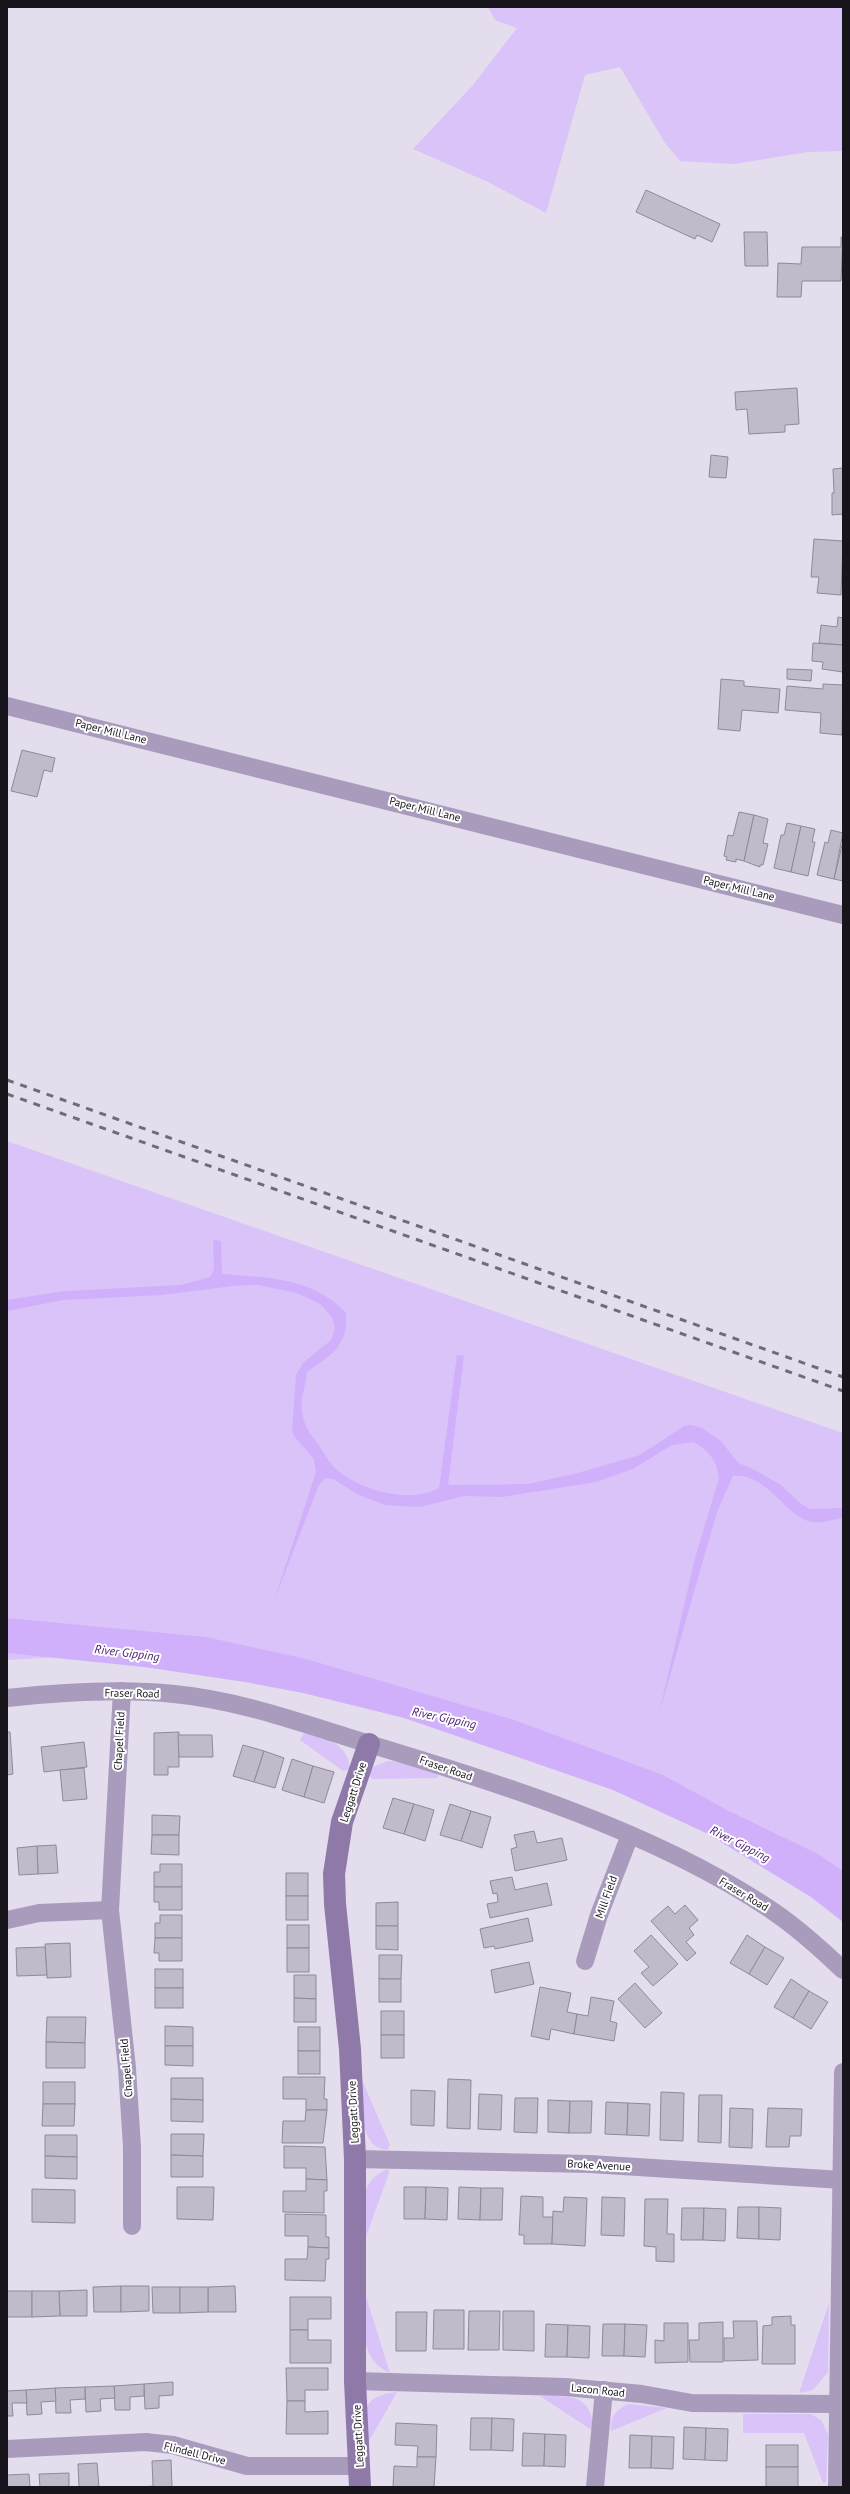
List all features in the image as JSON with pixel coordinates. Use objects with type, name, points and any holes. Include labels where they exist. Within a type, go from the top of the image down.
[{"type":"street","name":"Paper Mill Lane","points":[[7,706],[843,915]]},
{"type":"street","name":"Fraser Road","points":[[7,1698],[122,1691],[174,1694],[207,1699],[265,1713],[434,1763],[630,1835],[688,1862],[752,1898],[802,1933],[843,1970]]},
{"type":"street","name":"Chapel Field","points":[[122,1691],[110,1910],[127,2076],[132,2147],[132,2226]]},
{"type":"street","name":"Leggatt Drive","points":[[360,2476],[355,2382],[355,2159],[350,2049],[335,1904],[334,1874],[342,1822],[369,1744]]},
{"type":"street","name":"Mill Field","points":[[585,1961],[599,1915],[630,1835]]},
{"type":"street","points":[[7,1920],[39,1914],[110,1910]]},
{"type":"street","points":[[837,2487],[843,2072]]},
{"type":"street","name":"Broke Avenue","points":[[355,2159],[590,2164],[842,2180]]},
{"type":"street","name":"Lacon Road","points":[[355,2382],[565,2387],[604,2390],[692,2403],[839,2404]]},
{"type":"street","points":[[595,2487],[604,2390]]},
{"type":"street","name":"Flindell Drive","points":[[7,2449],[146,2442],[173,2445],[253,2466],[360,2476]]},
{"type":"shaded area","points":[[488,7],[843,7],[843,151],[808,152],[735,164],[680,161],[665,143],[620,67],[585,75],[546,213],[488,182],[413,149],[473,85],[517,28],[495,20]]},
{"type":"shaded area","points":[[7,1141],[843,1433],[843,1899],[544,1749],[171,1651],[7,1660]]},
{"type":"shaded area","points":[[305,1731],[335,1743],[345,1753],[350,1769],[343,1771],[300,1740]]},
{"type":"shaded area","points":[[388,1761],[401,1762],[438,1773],[438,1778],[373,1779],[368,1775],[373,1767]]},
{"type":"shaded area","points":[[362,2080],[390,2145],[387,2150],[377,2147],[371,2141],[366,2132],[362,2110]]},
{"type":"shaded area","points":[[388,2169],[389,2173],[364,2242],[363,2209],[366,2190],[370,2181],[377,2174]]},
{"type":"shaded area","points":[[363,2287],[390,2373],[379,2366],[372,2358],[367,2347],[363,2324]]},
{"type":"shaded area","points":[[829,2303],[828,2372],[813,2390],[799,2393]]},
{"type":"shaded area","points":[[397,2392],[368,2443],[365,2415],[370,2402],[385,2394]]},
{"type":"shaded area","points":[[540,2396],[570,2397],[584,2403],[589,2410],[592,2419],[593,2431]]},
{"type":"shaded area","points":[[628,2404],[667,2408],[611,2431],[611,2422],[615,2414],[620,2408]]},
{"type":"shaded area","points":[[743,2414],[811,2414],[822,2421],[828,2435],[826,2482],[823,2483],[804,2433],[743,2433]]},
{"type":"water","points":[[213,1240],[221,1241],[222,1274],[273,1279],[304,1286],[319,1292],[333,1301],[346,1313],[346,1325],[341,1342],[331,1354],[307,1372],[302,1397],[302,1406],[307,1429],[330,1462],[338,1471],[360,1484],[387,1493],[401,1495],[427,1493],[439,1488],[457,1355],[464,1356],[448,1485],[528,1484],[574,1474],[640,1455],[684,1426],[691,1425],[702,1428],[721,1441],[738,1463],[751,1468],[781,1485],[801,1504],[810,1509],[843,1508],[843,1518],[823,1522],[812,1522],[793,1512],[756,1481],[745,1477],[733,1476],[717,1512],[659,1714],[695,1558],[719,1478],[714,1461],[708,1452],[693,1442],[672,1445],[633,1469],[596,1482],[502,1497],[464,1496],[420,1507],[385,1505],[357,1494],[333,1479],[326,1478],[319,1485],[274,1601],[316,1472],[314,1459],[294,1436],[292,1430],[296,1375],[303,1363],[331,1340],[335,1328],[332,1317],[320,1304],[297,1293],[258,1285],[234,1286],[162,1295],[63,1300],[7,1311],[7,1300],[65,1291],[181,1285],[210,1277],[214,1269]]},
{"type":"water","name":"River Gipping","points":[[7,1618],[206,1637],[306,1659],[514,1720],[663,1775],[727,1810],[818,1854],[843,1871],[843,1922],[811,1897],[706,1833],[613,1790],[404,1718],[303,1693],[245,1682],[144,1667],[7,1653]]},
{"type":"building","points":[[646,190],[720,224],[712,242],[697,235],[695,239],[636,212]]},
{"type":"building","points":[[744,232],[767,232],[768,266],[745,266]]},
{"type":"building","points":[[841,237],[843,237],[841,281],[802,281],[801,297],[777,297],[778,263],[801,264],[802,247],[841,247]]},
{"type":"building","points":[[797,388],[799,424],[785,425],[785,432],[749,434],[747,409],[736,410],[735,392]]},
{"type":"building","points":[[711,455],[728,457],[726,478],[709,477]]},
{"type":"building","points":[[843,468],[843,519],[842,514],[832,515],[832,493],[834,493],[833,469]]},
{"type":"building","points":[[814,539],[843,541],[841,595],[817,593],[819,577],[811,577]]},
{"type":"building","points":[[838,617],[843,618],[843,645],[819,643],[821,625],[837,627]]},
{"type":"building","points":[[813,643],[843,645],[843,672],[822,669],[823,662],[812,661]]},
{"type":"building","points":[[787,669],[812,670],[811,681],[787,679]]},
{"type":"building","points":[[721,679],[744,681],[744,686],[780,689],[778,713],[742,710],[740,731],[718,729]]},
{"type":"building","points":[[823,684],[843,685],[842,735],[820,733],[821,713],[785,710],[787,686],[823,689]]},
{"type":"building","points":[[22,750],[55,758],[52,772],[44,770],[37,797],[11,791]]},
{"type":"building","points":[[739,812],[754,815],[744,861],[736,859],[736,862],[726,860],[727,857],[724,856],[728,835],[733,836]]},
{"type":"building","points":[[754,815],[768,819],[763,843],[768,844],[763,865],[760,865],[760,867],[744,861]]},
{"type":"building","points":[[787,823],[801,826],[791,872],[774,868],[781,835],[784,835]]},
{"type":"building","points":[[801,826],[815,829],[812,842],[815,842],[808,876],[791,872]]},
{"type":"building","points":[[831,830],[843,833],[834,879],[817,875],[825,842],[828,843]]},
{"type":"building","points":[[843,841],[843,881],[834,879]]},
{"type":"building","points":[[7,1732],[10,1732],[13,1774],[7,1775]]},
{"type":"building","points":[[179,1732],[179,1767],[168,1767],[168,1775],[154,1775],[154,1733]]},
{"type":"building","points":[[178,1735],[212,1735],[213,1757],[179,1757]]},
{"type":"building","points":[[84,1742],[87,1767],[44,1772],[41,1747]]},
{"type":"building","points":[[243,1745],[264,1751],[254,1782],[233,1776]]},
{"type":"building","points":[[264,1751],[284,1758],[275,1788],[254,1782]]},
{"type":"building","points":[[292,1759],[313,1766],[304,1797],[282,1790]]},
{"type":"building","points":[[313,1766],[334,1772],[324,1803],[304,1797]]},
{"type":"building","points":[[84,1768],[87,1799],[63,1801],[60,1770]]},
{"type":"building","points":[[393,1798],[414,1804],[404,1834],[383,1828]]},
{"type":"building","points":[[414,1804],[434,1810],[425,1841],[404,1834]]},
{"type":"building","points":[[450,1804],[471,1811],[461,1841],[440,1835]]},
{"type":"building","points":[[471,1811],[491,1817],[482,1848],[461,1841]]},
{"type":"building","points":[[152,1815],[180,1816],[179,1835],[152,1835]]},
{"type":"building","points":[[534,1831],[537,1843],[562,1838],[567,1860],[515,1871],[511,1849],[517,1847],[514,1835]]},
{"type":"building","points":[[152,1835],[179,1835],[179,1855],[151,1854]]},
{"type":"building","points":[[56,1845],[58,1873],[38,1874],[37,1846]]},
{"type":"building","points":[[37,1846],[38,1874],[19,1875],[17,1848]]},
{"type":"building","points":[[160,1864],[182,1864],[182,1887],[154,1887],[154,1872],[160,1872]]},
{"type":"building","points":[[286,1873],[308,1873],[308,1896],[286,1896]]},
{"type":"building","points":[[512,1877],[515,1890],[547,1883],[552,1905],[490,1918],[487,1904],[498,1902],[497,1893],[493,1894],[490,1881]]},
{"type":"building","points":[[154,1887],[182,1887],[182,1910],[159,1910],[159,1902],[154,1902]]},
{"type":"building","points":[[286,1896],[308,1896],[308,1920],[286,1920]]},
{"type":"building","points":[[398,1902],[398,1926],[376,1926],[376,1903]]},
{"type":"building","points":[[685,1905],[698,1920],[689,1928],[694,1935],[686,1942],[696,1953],[687,1961],[651,1921],[668,1906],[675,1914]]},
{"type":"building","points":[[160,1915],[182,1915],[182,1938],[155,1938],[155,1923],[160,1923]]},
{"type":"building","points":[[528,1918],[533,1941],[495,1949],[494,1946],[484,1948],[480,1929]]},
{"type":"building","points":[[287,1925],[309,1925],[309,1948],[287,1948]]},
{"type":"building","points":[[376,1926],[398,1926],[398,1950],[376,1949]]},
{"type":"building","points":[[651,1935],[678,1964],[653,1986],[641,1973],[649,1967],[634,1951]]},
{"type":"building","points":[[747,1935],[765,1947],[749,1974],[730,1963]]},
{"type":"building","points":[[155,1938],[182,1938],[182,1961],[159,1961],[159,1953],[154,1953]]},
{"type":"building","points":[[70,1943],[71,1977],[47,1978],[45,1944]]},
{"type":"building","points":[[45,1947],[47,1975],[17,1976],[16,1948]]},
{"type":"building","points":[[765,1947],[784,1958],[767,1985],[749,1974]]},
{"type":"building","points":[[287,1948],[309,1948],[309,1972],[287,1972]]},
{"type":"building","points":[[379,1955],[402,1955],[401,1979],[379,1979]]},
{"type":"building","points":[[529,1962],[534,1984],[495,1993],[491,1970]]},
{"type":"building","points":[[155,1969],[183,1969],[183,1988],[155,1988]]},
{"type":"building","points":[[294,1975],[316,1975],[316,1999],[294,1998]]},
{"type":"building","points":[[379,1979],[401,1979],[401,2002],[379,2002]]},
{"type":"building","points":[[791,1979],[809,1991],[793,2018],[774,2007]]},
{"type":"building","points":[[635,1983],[662,2013],[645,2028],[618,1999]]},
{"type":"building","points":[[540,1987],[571,1993],[567,2012],[577,2014],[574,2034],[551,2029],[549,2040],[531,2036]]},
{"type":"building","points":[[155,1988],[183,1988],[183,2008],[155,2008]]},
{"type":"building","points":[[809,1991],[828,2002],[811,2029],[793,2018]]},
{"type":"building","points":[[591,1997],[614,2001],[610,2021],[617,2023],[614,2041],[574,2034],[577,2014],[588,2016]]},
{"type":"building","points":[[294,1998],[316,1999],[316,2022],[294,2022]]},
{"type":"building","points":[[381,2011],[404,2011],[404,2035],[381,2035]]},
{"type":"building","points":[[47,2017],[86,2017],[85,2043],[46,2042]]},
{"type":"building","points":[[165,2026],[193,2027],[193,2046],[165,2046]]},
{"type":"building","points":[[298,2027],[320,2027],[320,2051],[298,2051]]},
{"type":"building","points":[[381,2035],[404,2035],[404,2058],[381,2058]]},
{"type":"building","points":[[46,2042],[85,2043],[85,2068],[46,2068]]},
{"type":"building","points":[[165,2046],[193,2046],[193,2066],[165,2065]]},
{"type":"building","points":[[298,2051],[320,2051],[320,2074],[298,2074]]},
{"type":"building","points":[[283,2077],[325,2077],[324,2099],[327,2099],[327,2110],[306,2110],[306,2099],[283,2099]]},
{"type":"building","points":[[171,2078],[203,2078],[203,2100],[171,2099]]},
{"type":"building","points":[[448,2079],[471,2080],[470,2129],[447,2128]]},
{"type":"building","points":[[43,2082],[75,2082],[75,2104],[43,2104]]},
{"type":"building","points":[[411,2090],[435,2091],[434,2126],[411,2125]]},
{"type":"building","points":[[661,2092],[684,2093],[683,2141],[660,2140]]},
{"type":"building","points":[[479,2094],[502,2095],[501,2130],[478,2129]]},
{"type":"building","points":[[699,2095],[722,2095],[721,2143],[698,2142]]},
{"type":"building","points":[[515,2098],[538,2098],[537,2133],[514,2132]]},
{"type":"building","points":[[171,2099],[203,2100],[203,2122],[171,2121]]},
{"type":"building","points":[[548,2100],[570,2101],[569,2133],[548,2132]]},
{"type":"building","points":[[570,2101],[592,2101],[591,2133],[569,2133]]},
{"type":"building","points":[[606,2102],[628,2103],[627,2135],[605,2134]]},
{"type":"building","points":[[628,2103],[650,2104],[649,2136],[627,2135]]},
{"type":"building","points":[[43,2104],[75,2104],[74,2126],[42,2126]]},
{"type":"building","points":[[730,2108],[753,2109],[752,2148],[729,2147]]},
{"type":"building","points":[[768,2108],[802,2109],[801,2136],[790,2136],[789,2147],[766,2147]]},
{"type":"building","points":[[306,2110],[327,2110],[323,2143],[282,2143],[283,2121],[305,2121]]},
{"type":"building","points":[[171,2134],[204,2134],[203,2156],[171,2155]]},
{"type":"building","points":[[45,2135],[77,2135],[77,2157],[45,2156]]},
{"type":"building","points":[[284,2146],[325,2147],[327,2180],[306,2179],[306,2168],[284,2168]]},
{"type":"building","points":[[171,2155],[203,2156],[203,2177],[171,2177]]},
{"type":"building","points":[[45,2156],[77,2157],[77,2179],[45,2178]]},
{"type":"building","points":[[306,2179],[327,2180],[327,2191],[324,2191],[324,2213],[283,2212],[283,2191],[306,2191]]},
{"type":"building","points":[[177,2187],[214,2187],[213,2220],[177,2219]]},
{"type":"building","points":[[404,2187],[426,2187],[425,2219],[404,2219]]},
{"type":"building","points":[[426,2187],[448,2188],[447,2220],[425,2219]]},
{"type":"building","points":[[459,2187],[481,2188],[480,2220],[458,2219]]},
{"type":"building","points":[[481,2188],[503,2188],[502,2220],[480,2220]]},
{"type":"building","points":[[32,2189],[75,2190],[75,2223],[32,2222]]},
{"type":"building","points":[[521,2196],[543,2197],[543,2217],[553,2217],[552,2244],[524,2244],[524,2235],[519,2235]]},
{"type":"building","points":[[564,2197],[587,2198],[585,2246],[552,2244],[553,2211],[563,2212]]},
{"type":"building","points":[[602,2197],[625,2198],[624,2236],[601,2235]]},
{"type":"building","points":[[645,2199],[668,2199],[667,2234],[674,2234],[674,2262],[656,2261],[656,2247],[644,2246]]},
{"type":"building","points":[[738,2207],[759,2207],[759,2239],[737,2238]]},
{"type":"building","points":[[759,2207],[781,2208],[780,2240],[759,2239]]},
{"type":"building","points":[[682,2208],[704,2208],[703,2240],[681,2240]]},
{"type":"building","points":[[704,2208],[726,2209],[725,2241],[703,2240]]},
{"type":"building","points":[[285,2214],[326,2215],[326,2237],[329,2237],[329,2248],[308,2247],[308,2236],[285,2236]]},
{"type":"building","points":[[308,2247],[329,2248],[329,2259],[326,2259],[325,2281],[285,2280],[285,2259],[307,2259]]},
{"type":"building","points":[[121,2286],[121,2312],[94,2312],[93,2287]]},
{"type":"building","points":[[121,2286],[149,2286],[149,2311],[121,2312]]},
{"type":"building","points":[[235,2286],[236,2312],[208,2312],[208,2287]]},
{"type":"building","points":[[152,2287],[180,2287],[180,2313],[153,2313]]},
{"type":"building","points":[[180,2287],[208,2287],[208,2312],[180,2313]]},
{"type":"building","points":[[87,2290],[87,2316],[60,2316],[59,2291]]},
{"type":"building","points":[[7,2291],[32,2291],[32,2317],[7,2317]]},
{"type":"building","points":[[32,2291],[59,2291],[60,2316],[32,2317]]},
{"type":"building","points":[[290,2297],[331,2297],[331,2319],[308,2319],[308,2330],[290,2330]]},
{"type":"building","points":[[434,2310],[464,2310],[464,2349],[433,2349]]},
{"type":"building","points":[[469,2311],[500,2311],[499,2350],[468,2350]]},
{"type":"building","points":[[503,2311],[534,2311],[534,2351],[503,2350]]},
{"type":"building","points":[[396,2312],[427,2312],[426,2351],[396,2351]]},
{"type":"building","points":[[791,2316],[791,2325],[795,2325],[795,2364],[762,2364],[763,2326],[772,2325],[772,2317]]},
{"type":"building","points":[[733,2321],[757,2321],[758,2360],[724,2361],[724,2338],[734,2338]]},
{"type":"building","points":[[723,2322],[723,2362],[690,2362],[689,2340],[699,2340],[699,2323]]},
{"type":"building","points":[[664,2323],[688,2323],[688,2362],[655,2363],[655,2340],[664,2341]]},
{"type":"building","points":[[546,2324],[568,2325],[567,2357],[545,2357]]},
{"type":"building","points":[[603,2324],[625,2324],[624,2356],[602,2356]]},
{"type":"building","points":[[625,2324],[647,2325],[645,2357],[624,2356]]},
{"type":"building","points":[[568,2325],[590,2326],[589,2358],[567,2357]]},
{"type":"building","points":[[290,2330],[308,2330],[308,2340],[331,2340],[331,2363],[290,2363]]},
{"type":"building","points":[[286,2368],[328,2368],[328,2390],[305,2390],[305,2401],[287,2401]]},
{"type":"building","points":[[173,2382],[173,2395],[159,2396],[159,2408],[145,2409],[144,2384]]},
{"type":"building","points":[[144,2384],[144,2396],[130,2397],[130,2410],[115,2410],[114,2386]]},
{"type":"building","points":[[114,2386],[115,2398],[100,2399],[101,2411],[86,2412],[85,2387]]},
{"type":"building","points":[[85,2387],[85,2399],[70,2400],[71,2413],[56,2413],[55,2388]]},
{"type":"building","points":[[55,2388],[56,2401],[41,2402],[42,2414],[27,2415],[26,2390]]},
{"type":"building","points":[[26,2390],[27,2403],[12,2403],[13,2416],[7,2416],[7,2391]]},
{"type":"building","points":[[287,2401],[305,2401],[305,2412],[328,2411],[328,2434],[286,2434]]},
{"type":"building","points":[[471,2418],[492,2418],[491,2450],[470,2450]]},
{"type":"building","points":[[492,2418],[514,2419],[513,2451],[491,2450]]},
{"type":"building","points":[[396,2423],[437,2425],[436,2457],[417,2457],[418,2446],[395,2445]]},
{"type":"building","points":[[684,2427],[706,2428],[705,2460],[683,2459]]},
{"type":"building","points":[[706,2428],[728,2429],[727,2461],[705,2460]]},
{"type":"building","points":[[523,2433],[545,2434],[544,2466],[522,2466]]},
{"type":"building","points":[[545,2434],[566,2435],[565,2467],[544,2466]]},
{"type":"building","points":[[630,2435],[652,2436],[651,2468],[629,2468]]},
{"type":"building","points":[[652,2436],[674,2437],[673,2469],[651,2468]]},
{"type":"building","points":[[766,2445],[798,2445],[798,2467],[766,2467]]},
{"type":"building","points":[[417,2457],[436,2457],[434,2487],[393,2487],[394,2466],[417,2467]]},
{"type":"building","points":[[171,2460],[172,2487],[143,2487],[153,2486],[152,2461]]},
{"type":"building","points":[[97,2463],[99,2487],[79,2487],[78,2464]]},
{"type":"building","points":[[766,2467],[798,2467],[798,2487],[766,2487]]},
{"type":"building","points":[[69,2473],[69,2487],[40,2487],[39,2474]]},
{"type":"building","points":[[29,2474],[30,2487],[7,2487],[7,2475]]},
{"type":"railway","points":[[7,1080],[843,1377]]},
{"type":"railway","points":[[7,1094],[843,1391]]}]
